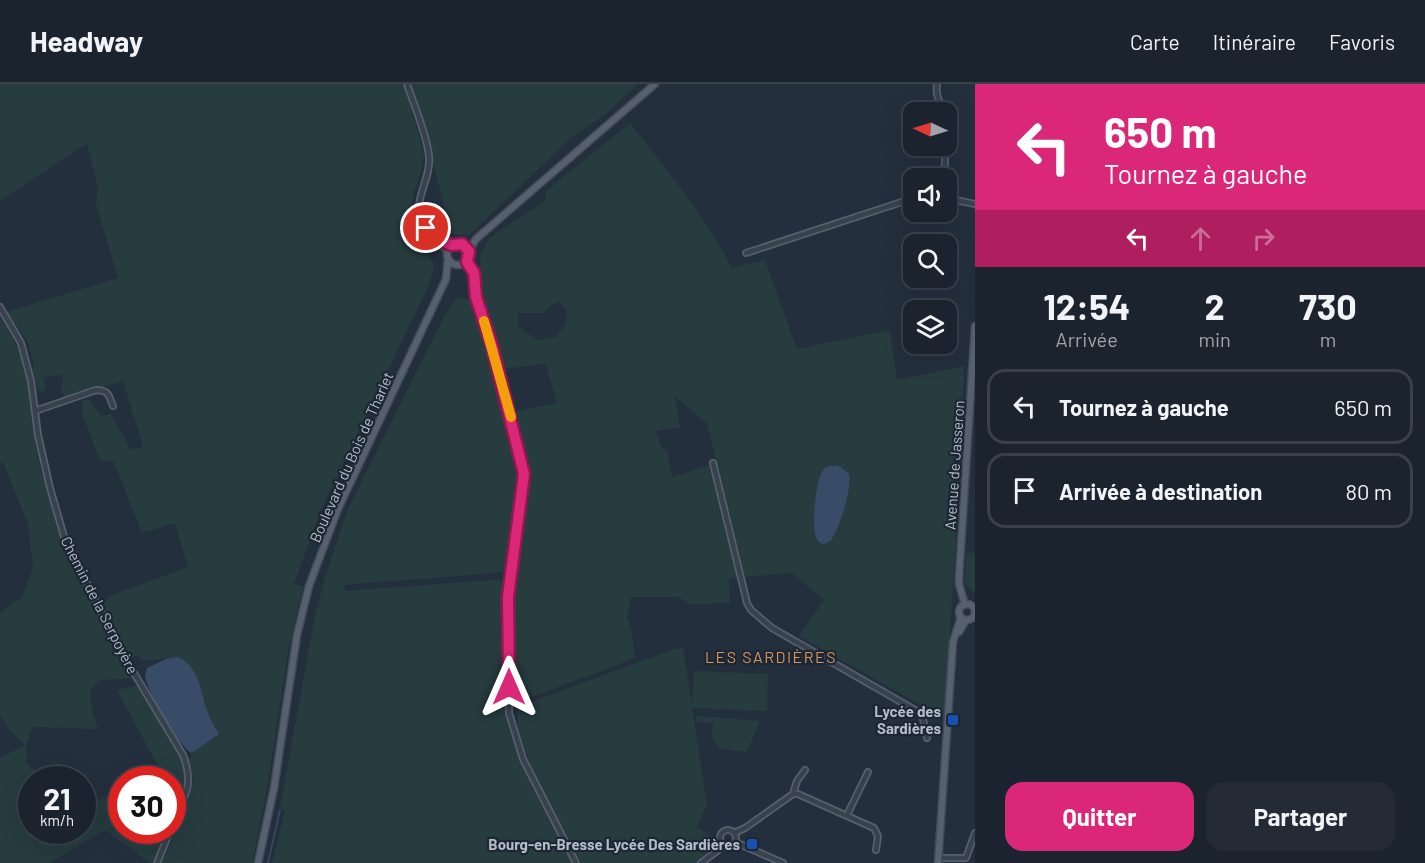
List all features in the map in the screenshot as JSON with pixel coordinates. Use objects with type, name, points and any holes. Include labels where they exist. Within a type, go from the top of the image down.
[{"type":"main road","points":[[477,239],[452,245],[447,256],[451,263],[459,266],[467,262],[469,251],[477,239],[655,84]]},
{"type":"main road","points":[[462,244],[469,251]]},
{"type":"main road","name":"Boulevard du Bois de Tharlet","points":[[446,279],[447,256]]},
{"type":"main road","name":"Boulevard du Bois de Tharlet","points":[[258,863],[274,788],[297,635],[312,577],[338,509],[446,279],[459,266]]},
{"type":"main road","name":"Avenue de Jasseron","points":[[965,605],[959,577],[975,326]]},
{"type":"main road","points":[[940,861],[955,642],[963,618],[960,609],[965,605],[970,605],[974,609],[974,617],[963,618]]},
{"type":"street","points":[[408,84],[429,153],[429,169],[420,195],[419,215],[426,228],[441,241],[452,245]]},
{"type":"street","points":[[937,84],[936,93],[939,102]]},
{"type":"street","points":[[957,200],[975,204]]},
{"type":"street","points":[[746,253],[903,202]]},
{"type":"street","points":[[441,241],[447,256]]},
{"type":"street","points":[[467,262],[474,273],[476,297],[492,346],[524,474],[508,597],[509,713],[523,759],[576,863]]},
{"type":"street","name":"Chemin de la Serpoyère","points":[[0,307],[21,344],[31,381],[50,488],[65,540],[122,653],[183,755],[190,780],[186,793]]},
{"type":"street","points":[[35,411],[96,390],[104,390],[108,393],[113,406]]},
{"type":"street","points":[[712,464],[747,603],[751,610],[772,628],[922,714],[927,738]]},
{"type":"street","points":[[735,843],[730,846],[723,843],[720,835],[725,831],[734,832],[745,828],[793,794],[797,781],[805,770]]},
{"type":"street","points":[[847,815],[868,772]]},
{"type":"street","points":[[793,794],[798,794],[874,828],[878,836],[876,850]]},
{"type":"street","points":[[734,832],[735,843]]},
{"type":"street","points":[[940,861],[966,858],[975,833]]},
{"type":"street","points":[[701,863],[723,843]]},
{"type":"street","points":[[735,843],[783,863]]},
{"type":"street","points":[[157,863],[165,844]]},
{"type":"green space","points":[[0,84],[404,84],[424,153],[414,193],[413,213],[417,229],[434,267],[429,285],[320,512],[294,584],[303,586],[289,646],[266,794],[252,863],[160,863],[170,844],[186,844],[186,806],[193,779],[189,760],[192,753],[218,734],[208,714],[201,687],[178,657],[143,661],[138,655],[129,659],[100,603],[112,595],[188,567],[175,523],[142,533],[114,462],[100,461],[83,416],[82,400],[90,400],[101,416],[111,414],[131,450],[143,447],[123,381],[64,398],[61,387],[62,374],[44,378],[46,388],[42,393],[38,389],[32,370],[34,366],[28,342],[6,312],[118,278],[96,205],[98,187],[87,143],[0,201]]},
{"type":"green space","points":[[410,84],[638,84],[607,113],[572,137],[469,235],[451,234],[429,146]]},
{"type":"green space","points":[[630,123],[697,211],[732,268],[765,260],[797,349],[890,330],[897,380],[964,366],[945,719],[799,636],[824,600],[792,573],[745,577],[707,424],[675,396],[680,427],[656,431],[662,449],[667,450],[672,477],[711,465],[738,578],[729,579],[730,603],[691,604],[678,597],[631,597],[627,618],[631,628],[635,658],[514,702],[512,601],[526,492],[526,473],[514,412],[557,403],[546,364],[501,369],[481,296],[480,256],[489,238],[544,202],[546,191]],"holes":[[[559,302],[567,310],[565,325],[556,337],[537,340],[518,326],[518,313],[544,313],[548,307]]]},
{"type":"green space","points":[[458,296],[473,302],[488,346],[523,476],[507,572],[343,585],[346,591],[505,579],[506,707],[510,728],[533,788],[574,863],[272,863],[285,811],[280,808],[314,621],[326,574],[347,511],[444,317]]},
{"type":"green space","points":[[0,316],[21,353],[27,377],[41,472],[65,548],[124,664],[134,678],[101,680],[91,688],[91,706],[98,729],[32,727],[26,745],[27,764],[30,766],[18,766],[18,844],[81,844],[49,863],[0,863],[0,758],[25,745],[8,728],[0,715],[0,613],[22,597],[33,568],[28,524],[4,464],[0,462]]},
{"type":"green space","points":[[967,552],[975,553],[975,594],[964,583]]},
{"type":"green space","points":[[683,648],[692,704],[694,671],[768,674],[767,711],[692,708],[707,804],[697,827],[718,842],[712,850],[694,863],[581,863],[530,763],[522,741],[518,707],[674,649]]},
{"type":"green space","points":[[139,685],[176,747],[184,766],[158,766],[117,690]]},
{"type":"green space","points":[[697,716],[760,721],[747,752],[720,749],[712,738],[713,723],[697,722]]},
{"type":"green space","points":[[108,796],[108,832],[105,830],[96,835],[96,802]]},
{"type":"green space","points":[[124,844],[164,844],[160,855],[154,863],[150,863]]},
{"type":"water","points":[[839,466],[849,474],[847,498],[834,534],[830,541],[822,544],[818,541],[814,528],[814,510],[819,479],[825,468]]},
{"type":"water","points":[[178,657],[186,662],[199,681],[209,716],[219,734],[192,753],[180,741],[165,719],[145,677],[147,668],[166,659]]},
{"type":"waterway","points":[[268,863],[280,810]]},
{"type":"slow traffic","points":[[484,321],[511,417]]},
{"type":"place","name":"Lycée des Sardières","points":[[953,720]]},
{"type":"place","name":"Bourg-en-Bresse Lycée Des Sardières","points":[[752,844]]},
{"type":"district","name":"LES SARDIÈRES","points":[[771,656]]},
{"type":"route","points":[[426,228],[441,241],[452,245],[459,243],[468,248],[467,262],[474,273],[476,297],[492,346],[524,474],[508,597],[509,687]]}]
